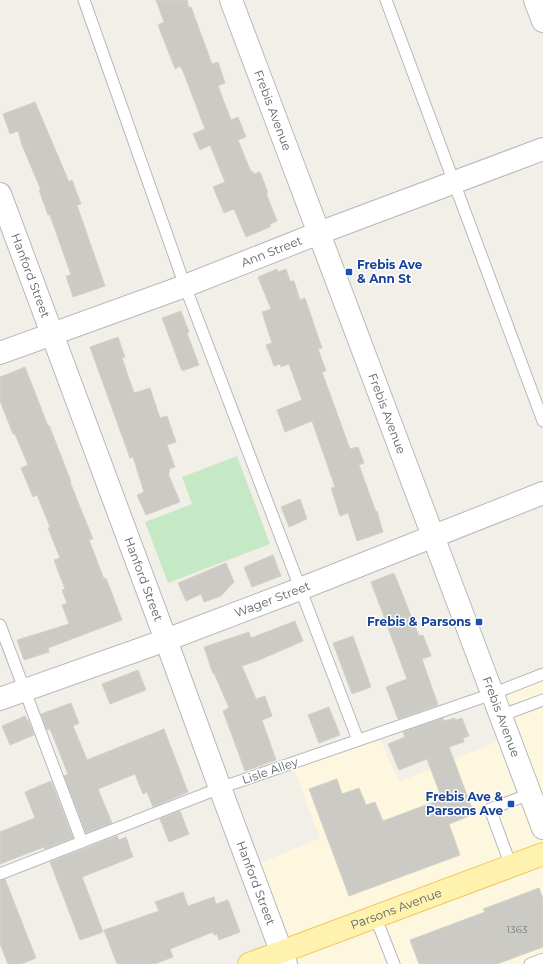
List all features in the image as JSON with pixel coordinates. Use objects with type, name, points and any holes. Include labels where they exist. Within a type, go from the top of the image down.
[{"type":"main road","name":"Parsons Avenue","points":[[249,964],[283,958],[375,916],[543,854]]},
{"type":"street","name":"Frebis Avenue","points":[[231,0],[543,828]]},
{"type":"street","points":[[535,0],[543,21]]},
{"type":"street","name":"Ann Street","points":[[0,353],[185,286],[319,233],[543,149]]},
{"type":"street","name":"Hanford Street","points":[[0,194],[283,958]]},
{"type":"street","name":"Wager Street","points":[[0,699],[166,640],[543,493]]},
{"type":"lane","points":[[84,0],[185,286],[358,740]]},
{"type":"lane","points":[[386,0],[543,421]]},
{"type":"lane","points":[[0,625],[82,842]]},
{"type":"lane","name":"Lisle Alley","points":[[0,874],[220,788],[492,694],[543,674]]},
{"type":"lane","points":[[500,716],[543,700]]},
{"type":"lane","points":[[511,866],[490,809],[530,794]]},
{"type":"lane","points":[[375,916],[394,964]]},
{"type":"lane","points":[[530,964],[543,959]]},
{"type":"shaded area","points":[[543,668],[543,964],[249,964],[281,952],[247,869],[320,838],[292,763],[376,730],[399,782],[506,738],[488,689]]},
{"type":"green space","points":[[237,456],[270,544],[168,583],[145,522],[192,504],[182,477]]},
{"type":"building","points":[[156,0],[187,0],[189,8],[191,7],[212,64],[218,62],[225,83],[218,86],[231,120],[238,117],[246,137],[238,140],[251,172],[252,171],[254,174],[260,172],[268,193],[266,193],[277,221],[270,224],[270,227],[246,237],[234,209],[224,213],[213,187],[225,182],[210,145],[200,150],[193,134],[205,129],[183,71],[180,66],[175,69],[158,25],[164,22]]},
{"type":"building","points":[[35,102],[69,182],[72,180],[81,204],[77,205],[105,286],[73,297],[66,276],[71,275],[50,215],[48,215],[39,190],[41,190],[22,145],[18,131],[10,134],[3,114]]},
{"type":"building","points":[[277,269],[278,272],[286,269],[290,281],[294,281],[300,300],[305,298],[322,348],[318,349],[326,371],[322,372],[350,449],[358,447],[364,463],[359,465],[376,512],[377,511],[383,532],[357,541],[348,513],[340,516],[331,488],[335,487],[312,421],[285,432],[277,410],[302,400],[289,364],[281,367],[280,364],[274,366],[266,345],[272,343],[262,312],[271,309],[258,277]]},
{"type":"building","points":[[181,311],[189,332],[187,333],[199,365],[182,371],[162,318]]},
{"type":"building","points":[[118,337],[125,357],[122,358],[134,393],[150,388],[160,418],[167,416],[176,442],[167,445],[175,467],[169,469],[170,472],[168,473],[180,502],[146,515],[137,495],[144,492],[133,457],[130,458],[90,347]]},
{"type":"building","points":[[25,367],[93,539],[89,540],[104,579],[106,578],[122,620],[48,648],[49,652],[24,660],[17,640],[69,624],[62,605],[67,603],[62,590],[65,589],[54,560],[60,558],[48,528],[50,527],[37,495],[33,497],[21,468],[28,465],[15,434],[13,434],[0,401],[0,377]]},
{"type":"building","points":[[300,499],[307,519],[289,527],[281,507]]},
{"type":"building","points":[[273,555],[281,576],[252,587],[244,567]]},
{"type":"building","points":[[226,563],[234,582],[221,596],[204,602],[201,594],[186,601],[178,583]]},
{"type":"building","points":[[394,573],[419,636],[423,635],[431,656],[422,659],[438,705],[398,719],[386,687],[407,679],[371,582]]},
{"type":"building","points":[[295,621],[303,641],[242,666],[256,699],[265,696],[272,716],[262,720],[276,760],[245,771],[223,711],[229,708],[214,673],[213,674],[204,647],[249,632],[251,638]]},
{"type":"building","points":[[353,636],[371,687],[352,694],[333,643]]},
{"type":"building","points":[[138,670],[146,690],[110,704],[102,684]]},
{"type":"building","points":[[71,703],[79,723],[73,726],[87,760],[164,729],[188,792],[153,807],[147,792],[143,794],[135,774],[98,789],[112,823],[86,833],[64,776],[68,774],[50,729],[47,730],[41,714]]},
{"type":"building","points":[[329,707],[340,735],[319,743],[308,715]]},
{"type":"building","points":[[25,716],[34,735],[10,745],[2,726]]},
{"type":"building","points":[[443,718],[444,721],[462,718],[469,736],[463,738],[464,742],[449,747],[474,814],[449,824],[460,855],[349,896],[309,789],[337,779],[342,794],[359,788],[366,805],[375,802],[383,821],[442,799],[427,759],[399,770],[388,744],[405,737],[403,732]]},
{"type":"building","points":[[51,781],[73,838],[45,849],[44,847],[0,864],[0,832],[35,818],[25,792]]},
{"type":"building","points":[[180,811],[189,834],[169,842],[160,819]]},
{"type":"building","points":[[117,836],[119,840],[126,837],[133,857],[82,877],[103,932],[80,940],[50,862]]},
{"type":"building","points":[[5,879],[36,958],[21,964],[8,964],[0,944],[0,881]]},
{"type":"building","points":[[539,888],[543,899],[543,947],[497,964],[419,964],[410,940],[485,912],[483,909]]},
{"type":"building","points":[[183,892],[188,906],[214,897],[216,904],[228,900],[240,932],[219,940],[217,934],[214,935],[213,932],[170,949],[173,957],[155,964],[117,964],[104,930],[159,911],[155,902]]},
{"type":"place","name":"Frebis Ave & Ann St","points":[[349,272]]},
{"type":"place","name":"Frebis & Parsons","points":[[479,622]]},
{"type":"place","name":"Frebis Ave & Parsons Ave","points":[[511,804]]}]
